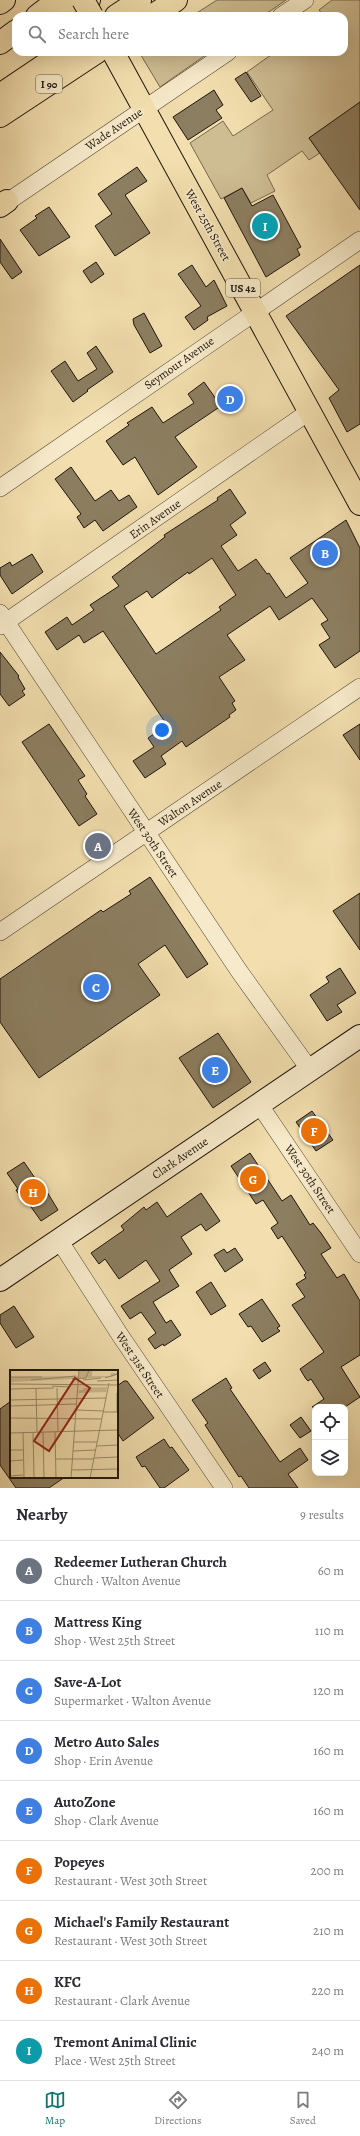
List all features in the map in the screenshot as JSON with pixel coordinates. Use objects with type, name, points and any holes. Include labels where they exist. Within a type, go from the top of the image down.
[{"type":"main road","points":[[0,3],[4,0]]},
{"type":"main road","points":[[42,12],[58,0]]},
{"type":"main road","points":[[83,0],[90,12]]},
{"type":"main road","points":[[71,12],[89,0]]},
{"type":"main road","points":[[122,12],[140,0]]},
{"type":"main road","points":[[158,12],[176,0]]},
{"type":"main road","points":[[0,43],[12,34]]},
{"type":"main road","points":[[0,57],[12,50]]},
{"type":"main road","points":[[0,95],[58,56]]},
{"type":"main road","name":"I 90","points":[[0,116],[91,56]]},
{"type":"main road","name":"West 25th Street","points":[[115,56],[360,504]]},
{"type":"street","points":[[287,12],[305,0]]},
{"type":"street","name":"Wade Avenue","points":[[2,204],[222,56]]},
{"type":"street","name":"Seymour Avenue","points":[[0,488],[360,240]]},
{"type":"street","name":"Erin Avenue","points":[[2,620],[310,411]]},
{"type":"street","name":"West 30th Street","points":[[2,620],[310,1070]]},
{"type":"street","name":"Walton Avenue","points":[[0,932],[360,687]]},
{"type":"street","name":"Clark Avenue","points":[[0,1280],[360,1036]]},
{"type":"street","name":"West 30th Street","points":[[259,1104],[360,1254]]},
{"type":"street","name":"West 31st Street","points":[[59,1240],[224,1488]]},
{"type":"shaded area","points":[[217,0],[286,0],[269,12],[198,12]]},
{"type":"shaded area","points":[[332,0],[360,0],[360,102],[309,138],[320,153],[309,160],[302,151],[267,175],[275,191],[251,203],[242,188],[221,199],[190,143],[223,121],[233,136],[273,110],[247,72],[269,56],[348,56],[348,12],[321,12],[319,10]]},
{"type":"shaded area","points":[[141,56],[204,56],[160,87]]},
{"type":"building","points":[[246,72],[261,96],[251,102],[235,79]]},
{"type":"building","points":[[214,90],[223,105],[216,110],[222,118],[188,140],[173,117]]},
{"type":"building","points":[[360,102],[360,210],[309,138]]},
{"type":"building","points":[[137,167],[147,181],[125,195],[150,233],[115,256],[95,226],[112,214],[98,194]]},
{"type":"building","points":[[242,188],[252,206],[273,195],[301,247],[297,249],[300,255],[266,277],[224,198]]},
{"type":"building","points":[[49,207],[70,237],[39,256],[20,230],[37,218],[35,216]]},
{"type":"building","points":[[0,239],[22,272],[12,279],[0,262]]},
{"type":"building","points":[[96,262],[104,274],[91,283],[83,271]]},
{"type":"building","points":[[192,265],[206,287],[214,280],[227,306],[207,317],[208,320],[194,330],[185,317],[201,306],[178,274]]},
{"type":"building","points":[[360,265],[360,424],[347,432],[329,398],[339,390],[286,316]]},
{"type":"building","points":[[144,313],[162,346],[150,353],[134,325],[133,319]]},
{"type":"building","points":[[96,346],[113,372],[73,402],[51,371],[65,361],[78,381],[97,369],[87,353]]},
{"type":"building","points":[[204,382],[221,406],[175,437],[197,467],[158,495],[135,457],[123,465],[106,441],[129,425],[127,423],[152,407],[163,423],[194,403],[188,394]]},
{"type":"building","points":[[71,467],[95,501],[111,490],[119,501],[129,495],[137,507],[103,531],[95,520],[84,528],[77,517],[81,514],[55,479]]},
{"type":"building","points":[[230,489],[246,513],[230,525],[237,535],[221,546],[238,571],[256,559],[267,574],[269,573],[286,598],[308,583],[290,558],[346,520],[360,548],[360,651],[335,668],[319,645],[330,638],[321,624],[328,620],[312,598],[279,620],[270,606],[227,635],[245,660],[219,677],[235,701],[232,703],[236,710],[229,715],[230,717],[186,747],[182,741],[161,756],[166,764],[145,778],[133,761],[154,747],[148,738],[167,725],[103,631],[84,643],[79,635],[57,650],[45,632],[67,617],[72,625],[94,610],[90,605],[119,586],[112,577],[165,537],[164,535],[218,500],[217,498]],"holes":[[[212,558],[236,595],[219,607],[221,610],[156,654],[124,606],[147,591],[152,598],[188,572],[189,574]]]},
{"type":"building","points":[[32,554],[43,572],[12,594],[0,575],[0,568],[10,562],[12,566]]},
{"type":"building","points":[[0,652],[19,676],[18,677],[25,689],[22,691],[25,695],[9,706],[0,694]]},
{"type":"building","points":[[49,724],[85,776],[78,780],[87,794],[85,796],[97,814],[79,826],[22,742]]},
{"type":"building","points":[[360,724],[360,760],[343,735]]},
{"type":"building","points":[[150,877],[208,964],[187,978],[165,945],[138,964],[160,995],[39,1078],[0,1022],[0,979],[101,910],[103,912],[131,894],[129,891]]},
{"type":"building","points":[[360,893],[360,950],[333,911]]},
{"type":"building","points":[[340,968],[356,993],[337,1005],[342,1012],[327,1021],[310,995],[329,982],[326,977]]},
{"type":"building","points":[[218,1033],[251,1082],[213,1108],[179,1058]]},
{"type":"building","points":[[312,1111],[333,1140],[316,1151],[296,1122]]},
{"type":"building","points":[[250,1153],[282,1201],[291,1195],[310,1225],[313,1223],[331,1248],[321,1254],[337,1278],[344,1274],[360,1301],[360,1355],[341,1367],[360,1397],[348,1405],[316,1404],[324,1399],[311,1379],[308,1381],[300,1369],[324,1352],[292,1305],[305,1297],[296,1284],[306,1278],[304,1275],[306,1273],[282,1236],[278,1239],[271,1228],[278,1223],[263,1200],[256,1204],[231,1166]]},
{"type":"building","points":[[24,1162],[39,1184],[41,1182],[58,1210],[41,1221],[26,1200],[24,1202],[16,1190],[18,1189],[7,1173]]},
{"type":"building","points":[[201,1193],[220,1221],[206,1231],[201,1224],[181,1237],[192,1254],[169,1270],[179,1286],[153,1302],[166,1323],[171,1320],[181,1335],[164,1346],[163,1344],[155,1349],[148,1339],[156,1333],[141,1312],[130,1319],[121,1306],[160,1281],[146,1260],[119,1279],[105,1259],[99,1264],[91,1253],[124,1230],[121,1226],[144,1207],[146,1210],[157,1202],[167,1217]]},
{"type":"building","points":[[235,1248],[243,1260],[225,1272],[214,1255],[224,1249],[227,1253]]},
{"type":"building","points":[[211,1282],[226,1306],[211,1315],[196,1292]]},
{"type":"building","points":[[262,1299],[280,1326],[277,1328],[280,1331],[262,1342],[251,1326],[248,1327],[239,1314]]},
{"type":"building","points":[[14,1306],[34,1337],[16,1348],[0,1323],[0,1315]]},
{"type":"building","points":[[265,1362],[271,1371],[259,1379],[253,1370]]},
{"type":"building","points":[[226,1378],[232,1388],[230,1389],[280,1462],[300,1448],[308,1460],[288,1474],[298,1488],[249,1488],[241,1476],[239,1477],[205,1425],[208,1423],[192,1400]]},
{"type":"building","points":[[124,1381],[127,1381],[154,1418],[123,1441],[118,1434],[118,1385]]},
{"type":"building","points":[[10,1402],[10,1478],[64,1478],[49,1488],[16,1488],[0,1465],[0,1409]]},
{"type":"building","points":[[301,1417],[311,1431],[300,1438],[290,1425]]},
{"type":"building","points":[[164,1439],[170,1448],[172,1447],[189,1470],[164,1488],[160,1488],[145,1466],[142,1467],[136,1457]]},
{"type":"place","name":"Tremont Animal Clinic","points":[[265,226]]},
{"type":"place","name":"Metro Auto Sales","points":[[230,399]]},
{"type":"place","name":"Mattress King","points":[[325,553]]},
{"type":"place","name":"Redeemer Lutheran Church","points":[[98,846]]},
{"type":"place","name":"Save-A-Lot","points":[[96,987]]},
{"type":"place","name":"AutoZone","points":[[215,1070]]},
{"type":"place","name":"Popeyes","points":[[314,1131]]},
{"type":"place","name":"Michael's Family Restaurant","points":[[253,1179]]},
{"type":"place","name":"KFC","points":[[33,1192]]}]
